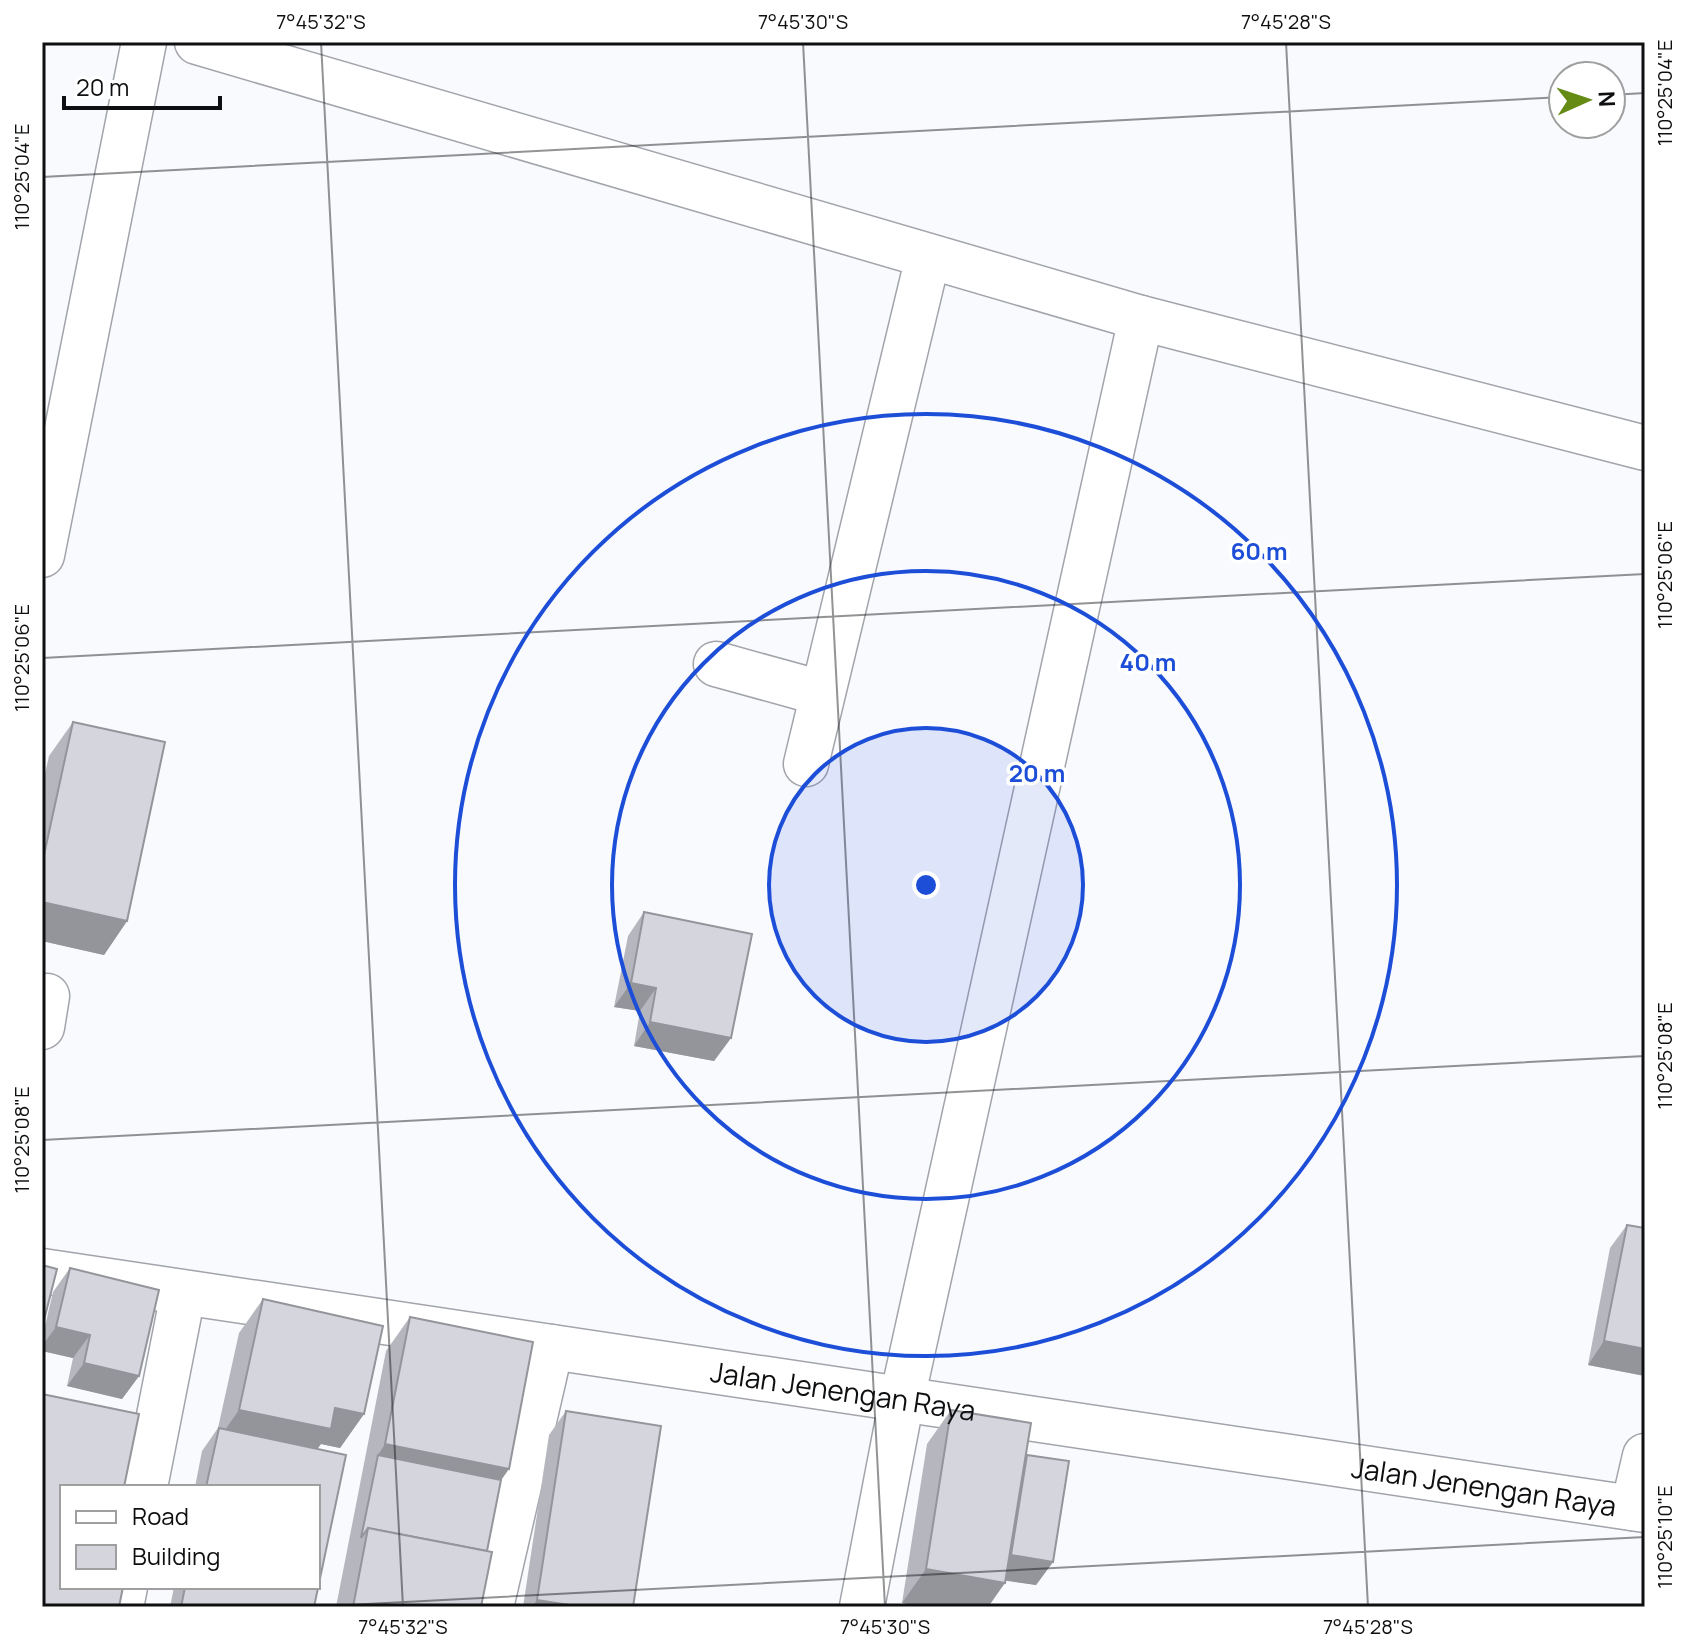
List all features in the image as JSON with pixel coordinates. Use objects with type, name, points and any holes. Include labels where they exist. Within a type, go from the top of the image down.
[{"type":"street","points":[[42,555],[144,42]]},
{"type":"street","points":[[197,42],[263,52],[928,257],[1141,318],[1645,448]]},
{"type":"street","points":[[806,764],[928,257]]},
{"type":"street","points":[[862,1607],[902,1399],[1141,318]]},
{"type":"street","points":[[716,664],[821,693]]},
{"type":"street","name":"Jalan Jenengan Raya","points":[[42,1271],[1639,1509]]},
{"type":"street","points":[[145,1485],[183,1294]]},
{"type":"street","points":[[491,1607],[551,1347]]},
{"type":"street","points":[[1639,1509],[1645,1456]]},
{"type":"building","points":[[73,722],[165,742],[127,921],[42,902],[42,864]]},
{"type":"building","points":[[644,912],[752,934],[731,1038],[650,1022],[656,988],[631,983]]},
{"type":"building","points":[[1627,1225],[1645,1228],[1645,1349],[1604,1341]]},
{"type":"building","points":[[42,1265],[57,1269],[42,1328]]},
{"type":"building","points":[[70,1268],[159,1290],[139,1376],[84,1363],[90,1335],[56,1327]]},
{"type":"building","points":[[263,1299],[383,1326],[364,1414],[335,1408],[331,1429],[239,1410]]},
{"type":"building","points":[[410,1317],[533,1342],[509,1469],[385,1444]]},
{"type":"building","points":[[42,1394],[139,1414],[124,1485],[60,1485],[60,1589],[123,1589],[119,1607],[42,1607]]},
{"type":"building","points":[[951,1410],[1031,1423],[1005,1583],[926,1569]]},
{"type":"building","points":[[566,1411],[661,1426],[633,1607],[582,1607],[537,1600]]},
{"type":"building","points":[[219,1428],[346,1455],[320,1578],[320,1485],[206,1485]]},
{"type":"building","points":[[378,1455],[501,1480],[487,1551],[368,1528],[361,1538]]},
{"type":"building","points":[[1027,1455],[1069,1461],[1053,1562],[1011,1555]]},
{"type":"building","points":[[368,1528],[492,1552],[481,1607],[353,1607]]},
{"type":"building","points":[[185,1589],[318,1589],[314,1607],[181,1607]]}]
